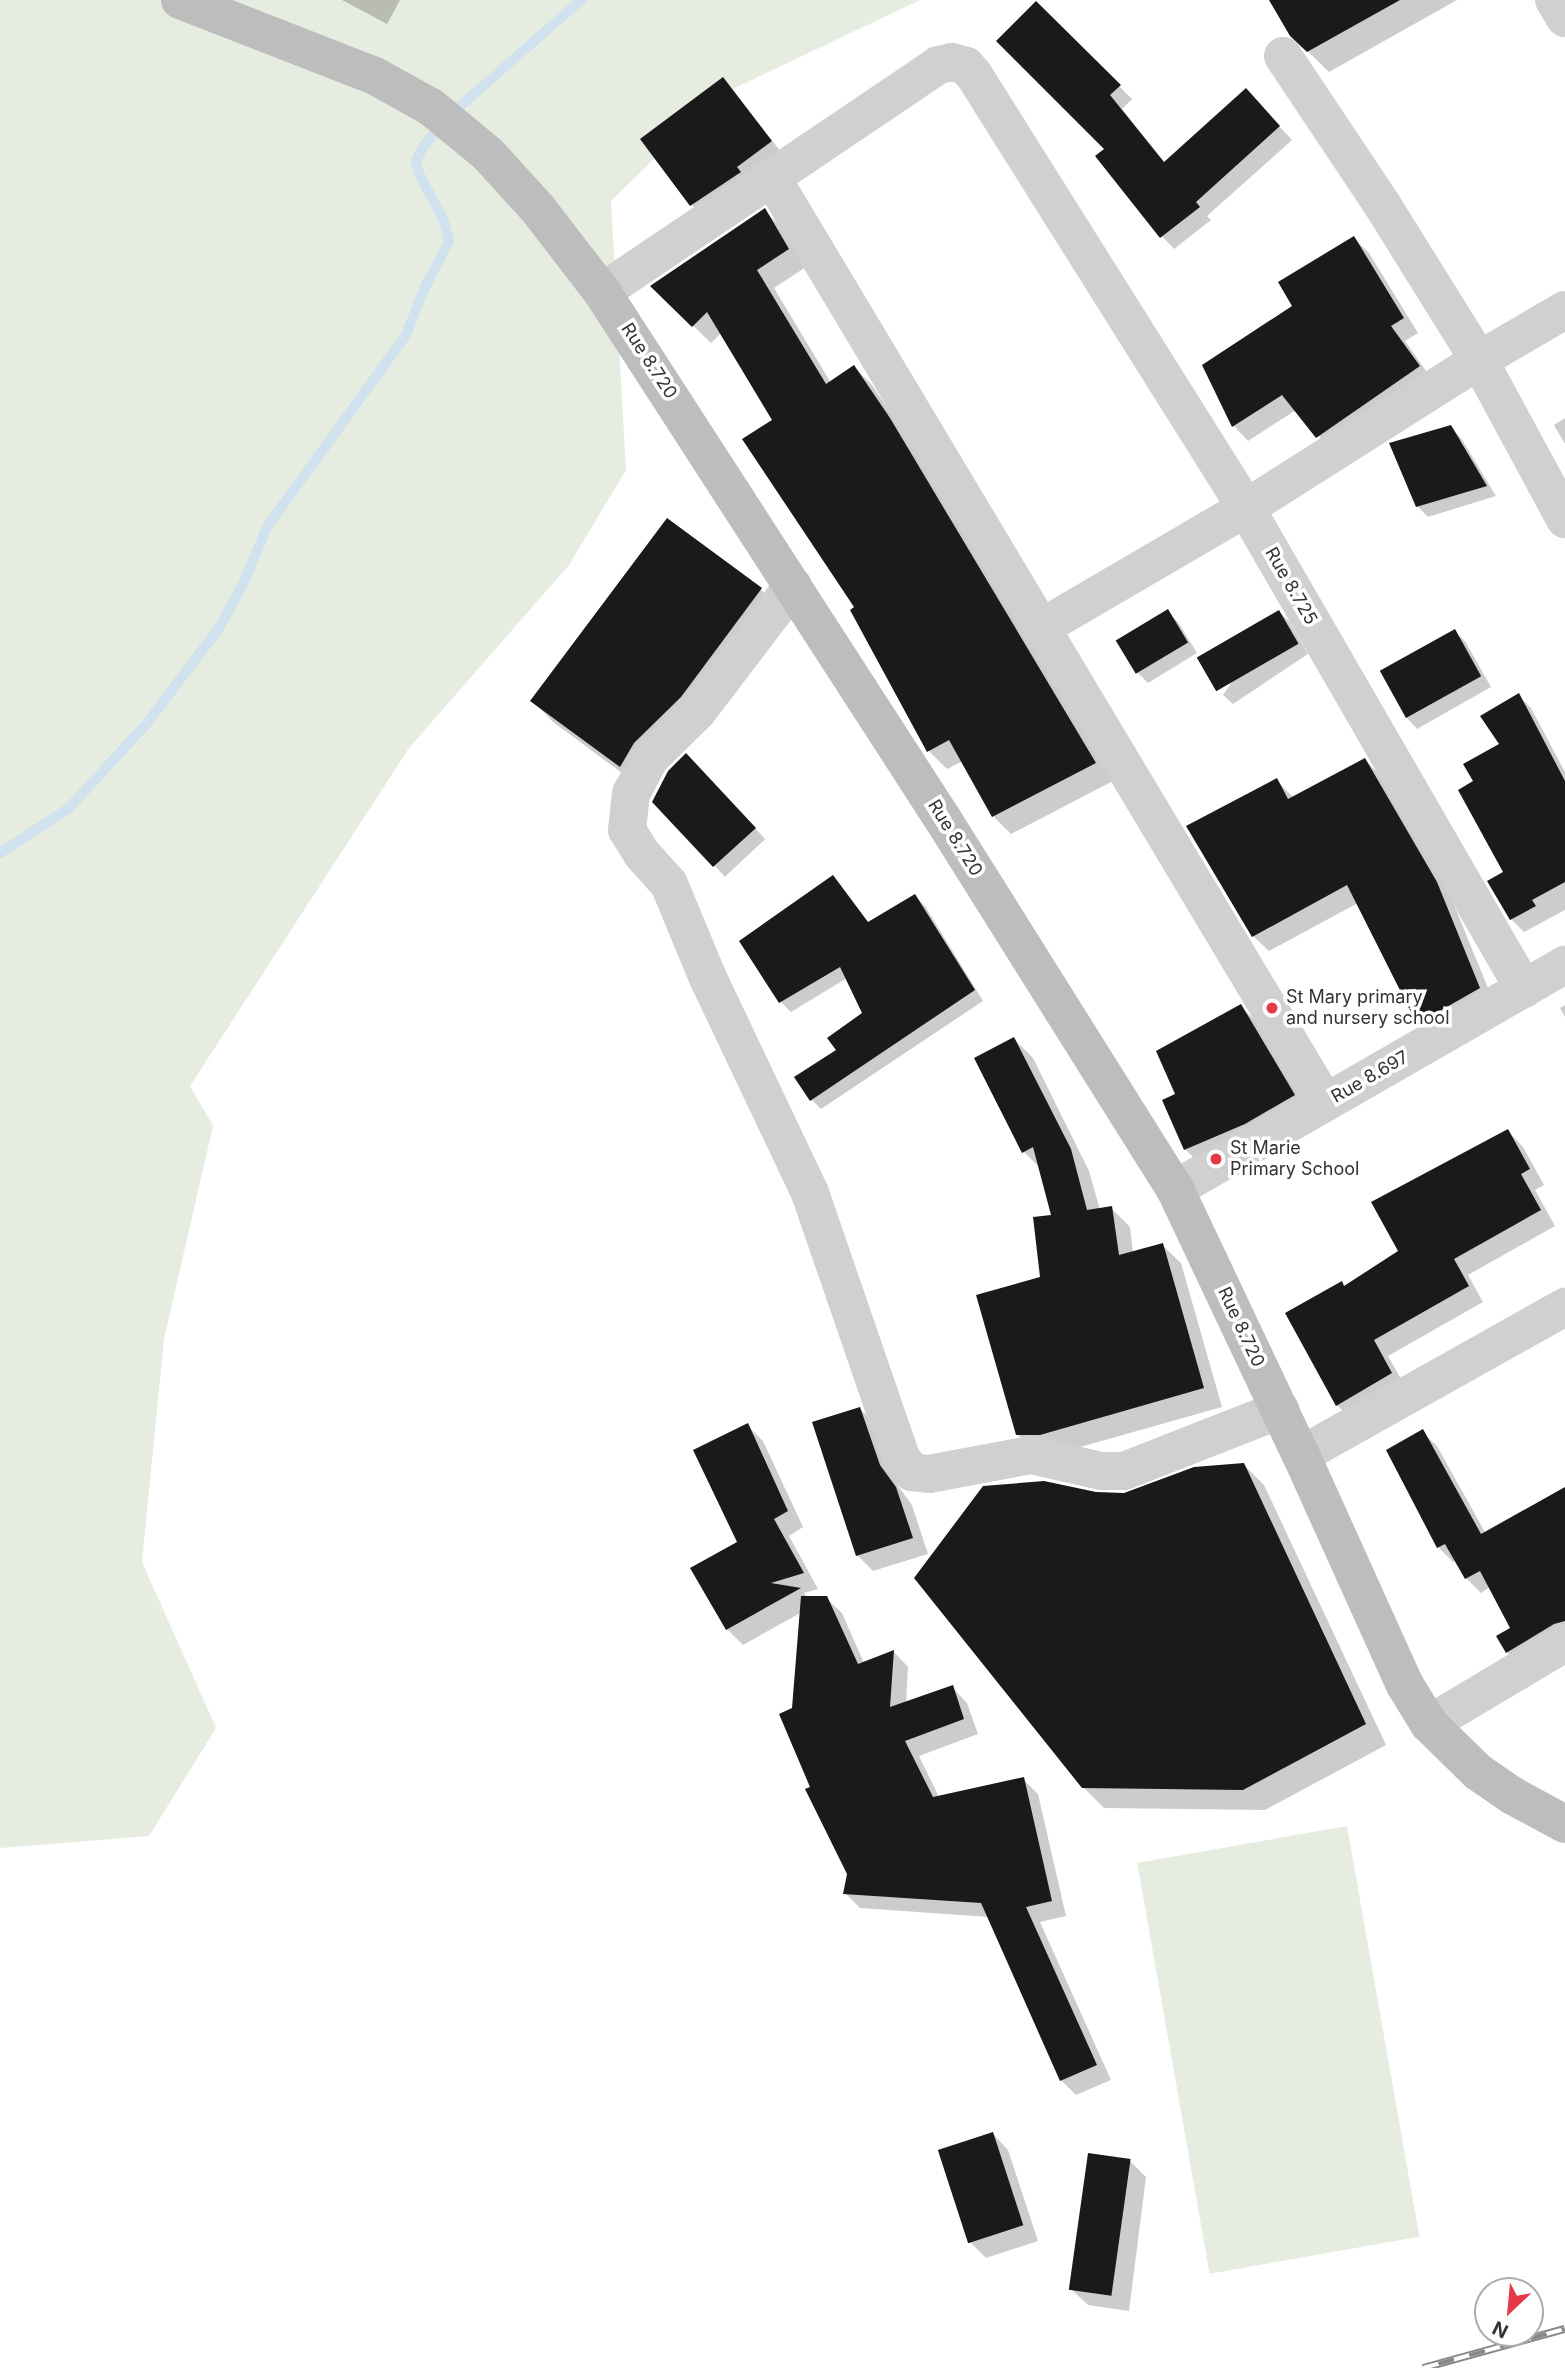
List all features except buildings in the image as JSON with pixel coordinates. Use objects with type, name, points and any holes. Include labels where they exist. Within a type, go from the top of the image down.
[{"type":"main road","name":"Rue 8.720","points":[[180,0],[375,76],[431,107],[488,154],[538,209],[603,292],[793,586],[1175,1189],[1301,1455],[1405,1685],[1429,1724],[1478,1772],[1513,1796],[1565,1824]]},
{"type":"street","points":[[1554,0],[1565,18]]},
{"type":"street","points":[[1283,56],[1383,206],[1479,360],[1565,519]]},
{"type":"street","name":"Rue 8.725","points":[[772,178],[938,65],[952,62],[966,66],[1246,508],[1524,989]]},
{"type":"street","points":[[603,292],[772,178],[1325,1102]]},
{"type":"street","points":[[1041,628],[1246,508],[1479,360],[1565,310]]},
{"type":"street","points":[[793,586],[697,712],[650,758],[631,793],[627,830],[642,854],[669,884],[708,978],[810,1193],[901,1458],[912,1472],[929,1474],[1031,1455],[1101,1471],[1124,1471],[1280,1410]]},
{"type":"street","name":"Rue 8.697","points":[[1175,1189],[1565,965]]},
{"type":"street","points":[[1301,1455],[1565,1307]]},
{"type":"street","points":[[1429,1724],[1565,1643]]},
{"type":"shaded area","points":[[0,0],[920,0],[718,96],[611,201],[626,470],[569,565],[409,748],[190,1086],[213,1126],[164,1339],[142,1562],[216,1728],[149,1836],[0,1848]]},
{"type":"shaded area","points":[[1347,1826],[1419,2237],[1210,2274],[1137,1863]]},
{"type":"waterway","points":[[0,853],[69,808],[148,722],[219,628],[244,582],[267,527],[406,335],[425,287],[449,241],[443,219],[420,176],[416,161],[423,147],[449,116],[581,0]]},
{"type":"railway","points":[[1423,2368],[1565,2329]]},
{"type":"place","name":"St Mary primary and nursery school","points":[[1272,1008]]},
{"type":"place","name":"St Marie Primary School","points":[[1216,1159]]}]
